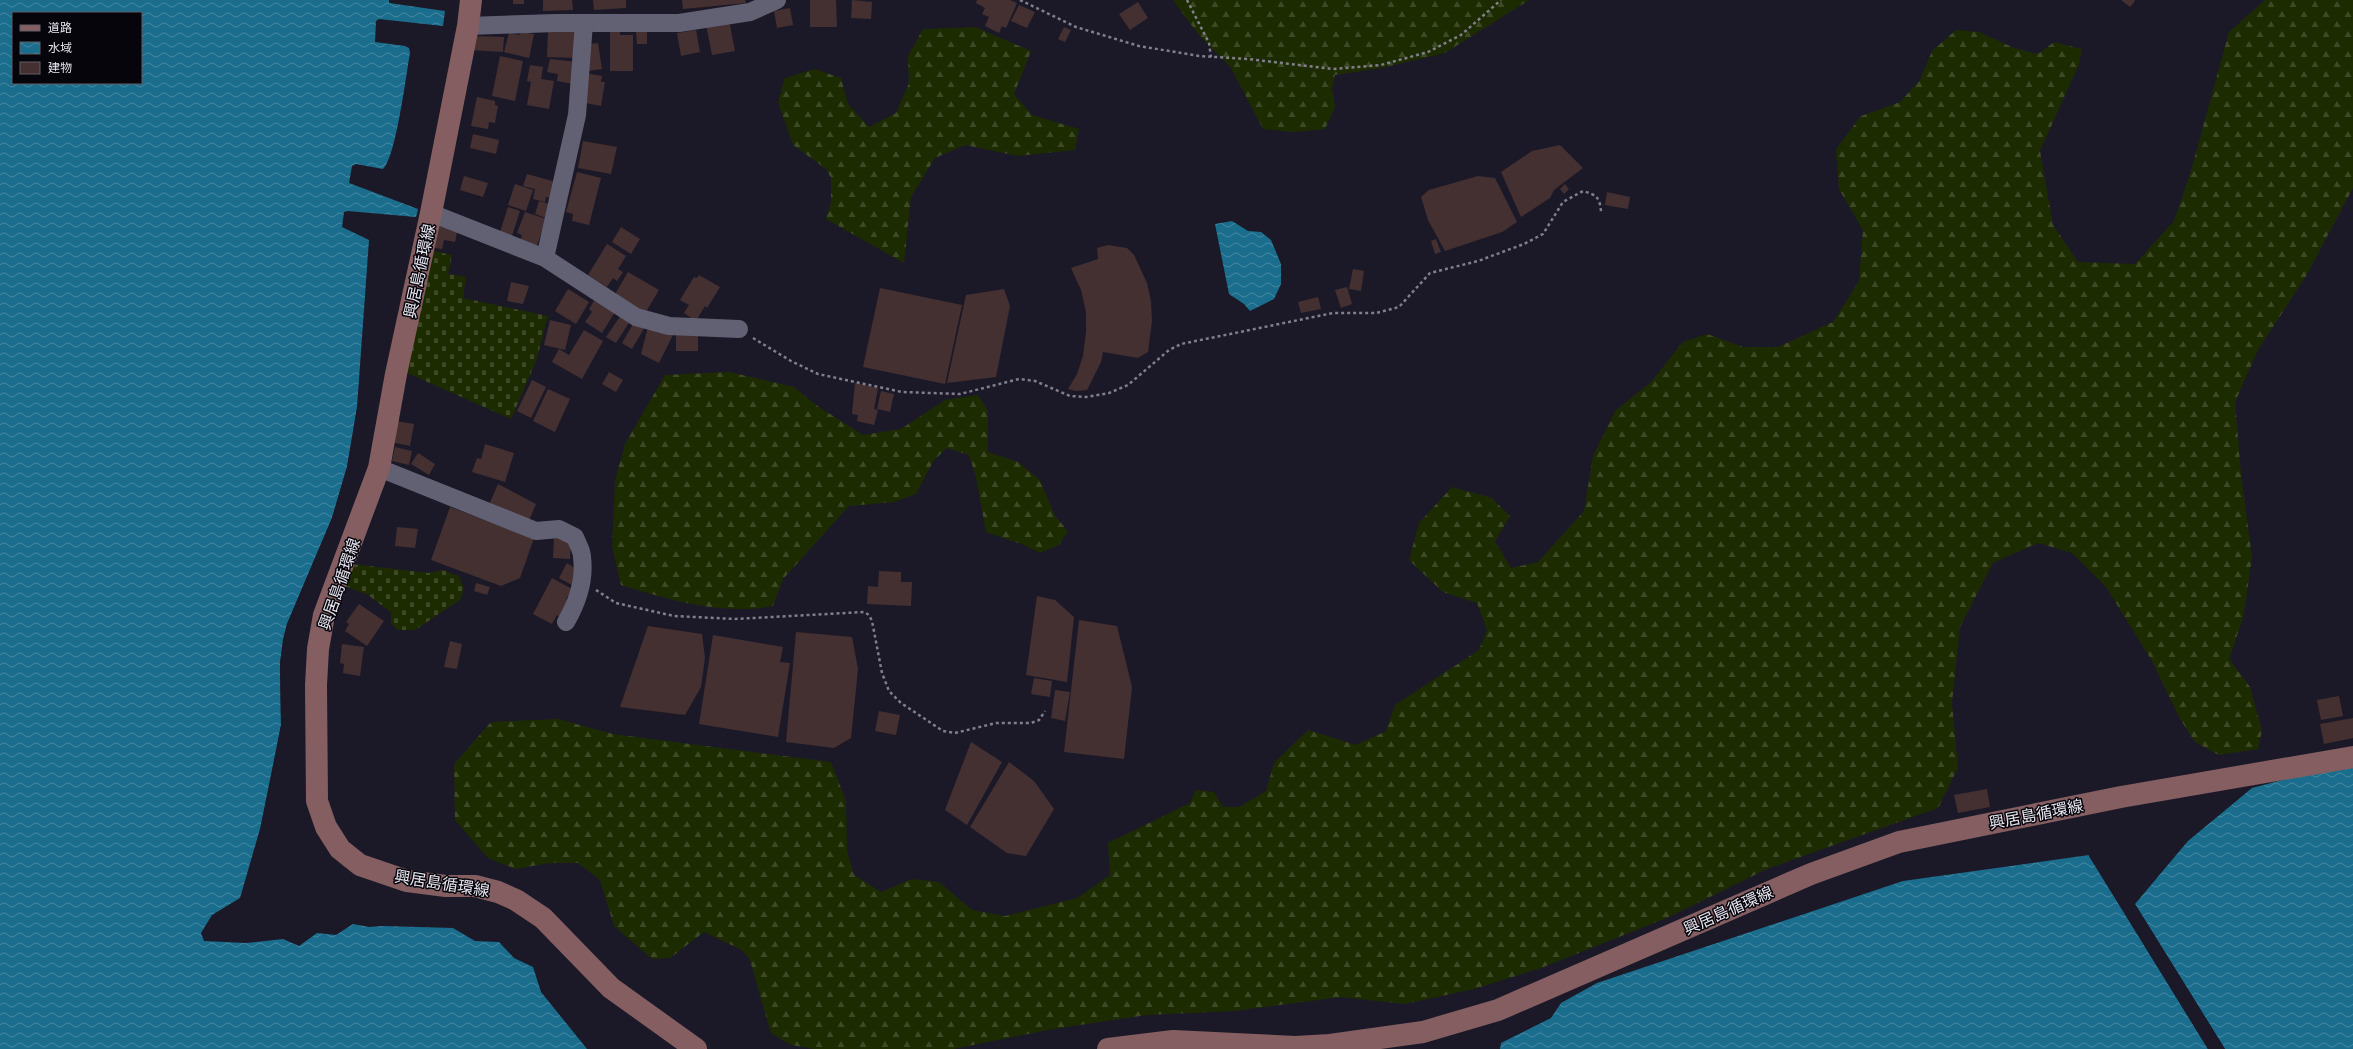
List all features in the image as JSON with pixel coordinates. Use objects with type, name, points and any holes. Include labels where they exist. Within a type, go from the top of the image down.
[{"type":"main road","name":"興居島循環線","points":[[471,0],[468,26],[431,213],[396,374],[379,468],[324,615],[318,649],[317,801],[326,827],[340,849],[360,865],[407,880],[446,886],[475,886],[498,892],[516,900],[544,918],[611,988],[696,1049]]},
{"type":"main road","name":"興居島循環線","points":[[1108,1049],[1173,1041],[1295,1047],[1330,1045],[1423,1032],[1498,1010],[1811,874],[1899,842],[2121,797],[2353,757]]},
{"type":"street","points":[[468,26],[679,22],[750,12],[777,0]]},
{"type":"street","points":[[545,258],[577,114],[584,23]]},
{"type":"street","points":[[431,213],[545,258],[636,317],[669,326],[739,329]]},
{"type":"street","points":[[379,468],[536,531],[559,529],[575,537],[582,556],[581,580],[578,598],[566,622]]},
{"type":"path","points":[[1020,0],[1076,27],[1139,46],[1211,57],[1248,59],[1333,69],[1381,65],[1428,52],[1461,35],[1501,0]]},
{"type":"path","points":[[1187,0],[1209,43],[1211,57]]},
{"type":"path","points":[[739,329],[791,361],[818,374],[902,392],[960,394],[1019,379],[1035,381],[1070,396],[1086,397],[1109,394],[1128,386],[1163,354],[1181,344],[1334,312],[1376,313],[1399,307],[1430,273],[1478,261],[1524,244],[1543,234],[1563,202],[1583,191],[1594,194],[1600,200],[1601,212]]},
{"type":"path","points":[[581,580],[616,603],[674,616],[735,619],[864,612],[869,615],[872,621],[882,673],[889,691],[901,702],[943,731],[955,733],[996,723],[1031,723],[1040,720],[1045,711]]},
{"type":"green space","points":[[1173,0],[1529,0],[1445,53],[1381,68],[1335,75],[1332,88],[1335,107],[1325,129],[1294,132],[1263,129],[1231,68],[1198,34]]},
{"type":"green space","points":[[2265,0],[2353,0],[2353,188],[2306,276],[2258,350],[2235,402],[2241,474],[2252,558],[2243,618],[2229,659],[2250,687],[2262,731],[2258,749],[2219,755],[2195,742],[2179,717],[2152,661],[2106,587],[2072,553],[2038,543],[1993,563],[1960,627],[1952,703],[1958,768],[1938,808],[1767,869],[1669,917],[1541,968],[1474,989],[1405,1004],[1341,997],[1234,1011],[1147,1015],[1053,1029],[953,1049],[814,1049],[791,1045],[771,1033],[750,960],[742,950],[704,932],[670,958],[652,959],[614,926],[600,880],[578,863],[549,863],[516,869],[488,858],[455,820],[454,764],[491,722],[558,719],[613,734],[831,762],[846,801],[847,852],[854,875],[881,892],[912,879],[939,882],[972,910],[1005,916],[1077,898],[1110,875],[1108,843],[1190,803],[1196,790],[1214,792],[1223,807],[1239,807],[1266,791],[1274,763],[1308,730],[1356,745],[1386,731],[1395,705],[1479,650],[1487,630],[1477,603],[1443,592],[1409,560],[1419,523],[1452,487],[1492,498],[1510,516],[1495,541],[1511,568],[1538,562],[1584,511],[1593,456],[1615,411],[1651,382],[1683,342],[1707,334],[1743,347],[1778,347],[1833,322],[1859,281],[1863,230],[1839,189],[1836,149],[1861,116],[1900,102],[1920,80],[1932,51],[1956,30],[1979,32],[2014,48],[2038,54],[2054,42],[2082,49],[2079,64],[2040,151],[2053,225],[2078,262],[2135,264],[2174,221],[2190,174],[2229,32]]},
{"type":"green space","points":[[975,27],[1031,51],[1014,94],[1032,115],[1079,129],[1075,150],[1018,156],[965,145],[935,158],[911,197],[904,263],[826,219],[831,202],[831,178],[826,169],[793,145],[778,102],[785,78],[815,69],[841,78],[848,104],[869,127],[896,113],[909,83],[908,56],[923,29]]},
{"type":"green space","points":[[430,250],[452,255],[448,274],[466,277],[463,298],[548,316],[536,361],[511,419],[405,372]]},
{"type":"green space","points":[[729,372],[794,387],[816,405],[863,435],[901,429],[945,400],[978,395],[988,411],[988,452],[1018,462],[1040,480],[1055,516],[1068,531],[1059,545],[1040,553],[1024,545],[986,532],[976,477],[969,455],[947,448],[934,460],[916,494],[894,502],[849,506],[783,579],[773,606],[754,609],[715,608],[677,601],[621,585],[612,547],[615,480],[625,444],[665,375]]},
{"type":"green space","points":[[352,564],[428,573],[442,570],[459,576],[464,589],[460,600],[415,630],[398,630],[391,623],[391,612],[368,595],[345,586]]},
{"type":"water","points":[[0,0],[389,0],[389,3],[445,11],[443,26],[379,19],[376,21],[375,42],[405,46],[409,48],[410,53],[403,96],[396,133],[388,161],[383,169],[356,164],[352,166],[349,183],[418,209],[416,217],[348,211],[344,212],[342,227],[369,240],[357,407],[347,467],[332,518],[287,624],[280,663],[281,725],[260,829],[240,898],[212,915],[201,933],[204,941],[246,943],[283,939],[299,946],[317,933],[336,935],[353,924],[369,927],[453,928],[475,941],[499,942],[514,958],[533,967],[541,992],[587,1049],[0,1049]]},
{"type":"water","points":[[1232,221],[1248,231],[1261,232],[1271,240],[1281,264],[1281,284],[1274,299],[1250,311],[1244,304],[1229,294],[1215,224]]},
{"type":"water","points":[[2353,764],[2353,1049],[2225,1049],[2135,904],[2188,841],[2252,788],[2327,768]]},
{"type":"water","points":[[2089,855],[2208,1049],[1500,1049],[1501,1043],[1551,1018],[1561,1003],[1597,983],[1903,881]]},
{"type":"pier","points":[[360,393],[349,467],[334,519],[289,624],[285,640],[282,663],[283,725],[261,835],[281,725],[280,663],[283,639],[287,624],[332,518],[347,467]]},
{"type":"pier","points":[[2087,853],[2090,854],[2210,1049],[2208,1049]]},
{"type":"pier","points":[[2134,902],[2225,1049],[2223,1049],[2133,905]]},
{"type":"building","points":[[513,0],[524,0],[524,4],[513,4]]},
{"type":"building","points":[[543,0],[572,0],[573,10],[543,11]]},
{"type":"building","points":[[593,0],[626,0],[626,8],[594,10]]},
{"type":"building","points":[[682,0],[745,0],[746,3],[683,9]]},
{"type":"building","points":[[810,0],[836,0],[837,27],[810,27]]},
{"type":"building","points":[[852,0],[872,2],[871,19],[851,18]]},
{"type":"building","points":[[977,0],[1010,0],[1017,3],[1006,28],[1002,26],[999,33],[985,26],[989,17],[982,14],[985,8],[976,3]]},
{"type":"building","points":[[2121,0],[2134,0],[2135,1],[2130,7]]},
{"type":"building","points":[[1138,2],[1148,18],[1130,30],[1119,14]]},
{"type":"building","points":[[1019,5],[1035,12],[1027,28],[1011,21]]},
{"type":"building","points":[[790,8],[793,25],[777,28],[774,11]]},
{"type":"building","points":[[729,20],[735,51],[712,55],[706,25]]},
{"type":"building","points":[[1064,27],[1071,30],[1065,42],[1058,39]]},
{"type":"building","points":[[548,30],[579,31],[578,58],[547,57]]},
{"type":"building","points":[[610,30],[620,30],[620,35],[633,35],[633,71],[610,71]]},
{"type":"building","points":[[696,30],[700,52],[681,56],[677,33]]},
{"type":"building","points":[[522,32],[534,34],[529,58],[504,52],[509,33],[519,35]]},
{"type":"building","points":[[636,32],[647,32],[647,44],[637,44]]},
{"type":"building","points":[[471,36],[504,37],[503,52],[470,50]]},
{"type":"building","points":[[598,43],[602,69],[588,71],[584,45]]},
{"type":"building","points":[[500,56],[523,61],[515,101],[492,96]]},
{"type":"building","points":[[550,59],[577,62],[573,84],[557,81],[558,74],[547,72]]},
{"type":"building","points":[[530,65],[543,67],[541,79],[554,81],[549,109],[527,105],[531,82],[527,81]]},
{"type":"building","points":[[585,73],[602,76],[601,82],[605,82],[601,106],[580,102]]},
{"type":"building","points":[[477,97],[495,101],[495,105],[498,106],[495,123],[489,122],[488,129],[471,126]]},
{"type":"building","points":[[473,134],[499,140],[496,154],[470,148]]},
{"type":"building","points":[[583,141],[617,147],[611,174],[578,168]]},
{"type":"building","points":[[1560,145],[1583,168],[1554,190],[1550,198],[1521,217],[1501,172],[1532,151]]},
{"type":"building","points":[[577,172],[601,178],[589,225],[572,221],[573,214],[566,212]]},
{"type":"building","points":[[527,174],[556,182],[551,198],[546,197],[545,202],[533,199],[535,189],[523,186]]},
{"type":"building","points":[[464,176],[488,183],[483,197],[460,190]]},
{"type":"building","points":[[1478,176],[1495,178],[1517,222],[1502,232],[1445,251],[1428,220],[1421,197],[1429,190]]},
{"type":"building","points":[[515,184],[533,190],[526,211],[508,205]]},
{"type":"building","points":[[1565,184],[1569,189],[1564,194],[1560,189]]},
{"type":"building","points":[[1607,192],[1630,197],[1628,209],[1605,205]]},
{"type":"building","points":[[539,201],[553,205],[548,219],[535,214]]},
{"type":"building","points":[[508,207],[520,211],[511,239],[499,235]]},
{"type":"building","points":[[525,212],[546,219],[536,248],[520,242],[522,235],[517,233]]},
{"type":"building","points":[[435,222],[458,227],[455,242],[444,240],[442,249],[430,247]]},
{"type":"building","points":[[621,227],[640,239],[631,254],[612,242]]},
{"type":"building","points":[[1436,239],[1441,252],[1435,254],[1431,241]]},
{"type":"building","points":[[607,244],[626,256],[618,269],[623,272],[617,281],[613,278],[607,287],[588,275]]},
{"type":"building","points":[[1108,245],[1127,248],[1134,255],[1147,283],[1151,301],[1152,321],[1148,352],[1138,358],[1103,352],[1101,362],[1087,390],[1076,391],[1068,389],[1077,374],[1083,356],[1086,332],[1086,312],[1081,290],[1071,268],[1098,259],[1097,248]]},
{"type":"building","points":[[1353,269],[1364,271],[1361,291],[1349,289]]},
{"type":"building","points":[[628,272],[659,290],[644,315],[614,296]]},
{"type":"building","points":[[699,275],[720,287],[707,308],[705,306],[696,321],[684,313],[689,305],[680,300],[694,277],[697,278]]},
{"type":"building","points":[[511,282],[529,286],[523,304],[507,301]]},
{"type":"building","points":[[1347,287],[1352,304],[1341,308],[1335,290]]},
{"type":"building","points":[[880,288],[962,305],[945,384],[863,367]]},
{"type":"building","points":[[568,289],[589,302],[576,324],[555,311]]},
{"type":"building","points":[[1004,289],[1010,306],[996,377],[947,383],[966,295]]},
{"type":"building","points":[[1318,297],[1321,309],[1301,313],[1298,302]]},
{"type":"building","points":[[595,299],[615,312],[602,333],[585,322],[592,312],[589,309]]},
{"type":"building","points":[[623,312],[632,318],[616,343],[606,337]]},
{"type":"building","points":[[636,319],[646,325],[632,349],[622,343]]},
{"type":"building","points":[[550,320],[571,325],[565,350],[544,345]]},
{"type":"building","points":[[649,323],[674,333],[659,363],[641,354]]},
{"type":"building","points":[[584,330],[603,341],[582,379],[552,362],[559,349],[569,355]]},
{"type":"building","points":[[676,333],[698,333],[698,351],[676,351]]},
{"type":"building","points":[[609,372],[623,380],[616,392],[602,384]]},
{"type":"building","points":[[532,380],[546,387],[531,418],[517,411]]},
{"type":"building","points":[[855,383],[878,388],[874,409],[878,410],[874,425],[857,421],[858,415],[852,414]]},
{"type":"building","points":[[548,389],[570,399],[555,432],[533,421]]},
{"type":"building","points":[[881,391],[894,394],[890,412],[877,409]]},
{"type":"building","points":[[396,421],[414,424],[410,446],[391,442]]},
{"type":"building","points":[[485,444],[514,453],[505,482],[472,472],[477,458],[481,459]]},
{"type":"building","points":[[395,447],[412,451],[409,465],[392,461]]},
{"type":"building","points":[[418,453],[435,464],[429,475],[411,464]]},
{"type":"building","points":[[498,484],[536,504],[528,523],[488,507]]},
{"type":"building","points":[[450,507],[534,538],[520,578],[501,586],[431,560]]},
{"type":"building","points":[[397,527],[418,529],[415,548],[395,546]]},
{"type":"building","points":[[554,537],[571,538],[570,559],[553,558]]},
{"type":"building","points":[[567,563],[576,569],[574,586],[559,578]]},
{"type":"building","points":[[879,571],[901,572],[901,582],[912,582],[911,606],[867,604],[868,586],[878,587]]},
{"type":"building","points":[[552,578],[572,589],[566,599],[571,602],[562,618],[557,615],[552,624],[533,614]]},
{"type":"building","points":[[476,583],[490,587],[487,595],[474,591]]},
{"type":"building","points":[[1037,596],[1055,600],[1074,617],[1067,682],[1026,675]]},
{"type":"building","points":[[359,604],[384,621],[367,646],[345,631],[349,624],[346,622]]},
{"type":"building","points":[[1079,620],[1117,626],[1132,687],[1124,759],[1064,752]]},
{"type":"building","points":[[648,626],[702,634],[705,658],[701,687],[685,715],[620,707]]},
{"type":"building","points":[[796,632],[852,637],[858,669],[851,738],[834,748],[786,742]]},
{"type":"building","points":[[713,635],[783,647],[780,662],[790,663],[778,737],[699,724]]},
{"type":"building","points":[[450,641],[462,644],[457,669],[444,667]]},
{"type":"building","points":[[342,644],[364,647],[360,676],[343,673],[344,664],[340,663]]},
{"type":"building","points":[[1034,678],[1052,681],[1050,697],[1031,694]]},
{"type":"building","points":[[1055,690],[1070,692],[1065,721],[1051,718]]},
{"type":"building","points":[[2339,696],[2343,716],[2321,720],[2317,700]]},
{"type":"building","points":[[879,711],[900,715],[896,735],[875,731]]},
{"type":"building","points":[[2353,718],[2353,738],[2324,744],[2320,724]]},
{"type":"building","points":[[971,742],[1002,762],[967,825],[945,810]]},
{"type":"building","points":[[1009,762],[1034,781],[1054,809],[1026,856],[1007,853],[970,827]]},
{"type":"building","points":[[1987,789],[1990,807],[1958,813],[1954,795]]}]
